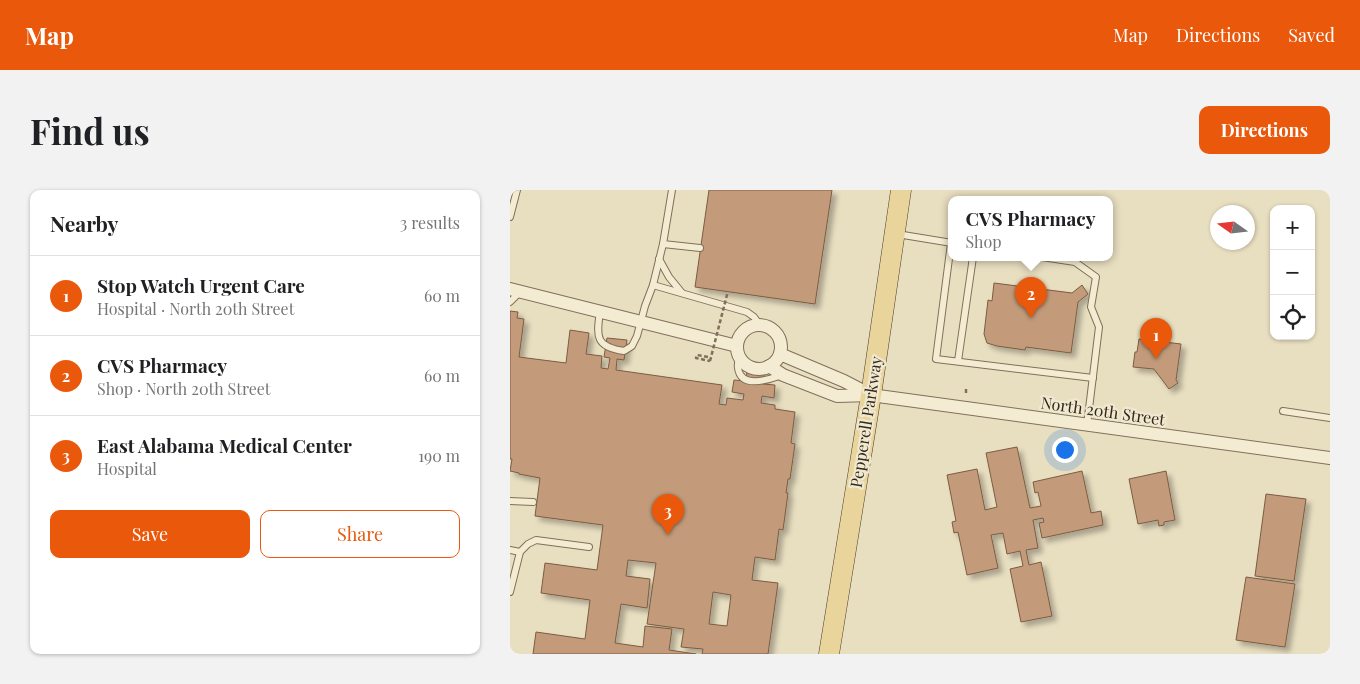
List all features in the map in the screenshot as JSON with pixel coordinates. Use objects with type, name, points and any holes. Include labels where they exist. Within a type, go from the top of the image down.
[{"type":"main road","name":"Pepperell Parkway","points":[[830,654],[901,190]]},
{"type":"street","points":[[515,291],[641,322],[738,351],[749,366],[756,369],[774,363],[782,347],[777,333],[766,325],[759,324],[752,325],[741,333],[738,351]]},
{"type":"street","points":[[780,354],[844,381],[871,395]]},
{"type":"street","points":[[769,366],[783,374],[837,396],[871,395]]},
{"type":"street","name":"North 20th Street","points":[[871,395],[1330,458]]},
{"type":"lane","points":[[510,217],[517,190]]},
{"type":"lane","points":[[600,312],[598,330],[601,341],[606,347],[624,351],[632,346],[637,336],[660,258],[672,190]]},
{"type":"lane","points":[[894,234],[948,243]]},
{"type":"lane","points":[[663,244],[700,248]]},
{"type":"lane","points":[[660,258],[669,277],[682,293]]},
{"type":"lane","points":[[949,261],[936,359],[1093,378]]},
{"type":"lane","points":[[958,361],[972,261]]},
{"type":"lane","points":[[1068,261],[1075,262],[1096,277],[1091,306],[1099,327],[1087,425]]},
{"type":"lane","points":[[653,285],[748,312],[754,316],[759,324]]},
{"type":"lane","points":[[510,302],[515,291]]},
{"type":"lane","points":[[738,351],[738,369],[742,377],[758,382],[783,374]]},
{"type":"lane","points":[[1283,411],[1330,418]]},
{"type":"lane","points":[[510,501],[533,502]]},
{"type":"lane","points":[[510,592],[520,552],[528,544],[536,540],[589,547]]},
{"type":"lane","points":[[510,550],[520,552]]},
{"type":"path","points":[[708,357],[697,355],[696,358],[710,361],[728,291]]},
{"type":"building","points":[[709,190],[832,190],[815,304],[695,287]]},
{"type":"building","points":[[994,283],[1072,293],[1082,285],[1088,294],[1078,302],[1071,353],[1026,347],[1025,350],[987,343],[984,334],[988,300],[992,301]]},
{"type":"building","points":[[510,311],[518,312],[517,318],[524,319],[519,357],[566,363],[570,330],[589,333],[586,354],[602,356],[601,368],[608,369],[610,358],[604,357],[607,338],[627,340],[624,360],[617,359],[616,370],[722,385],[719,404],[726,405],[727,398],[743,400],[744,394],[732,392],[734,380],[746,381],[747,371],[765,374],[763,384],[775,385],[774,398],[762,396],[761,403],[775,405],[775,409],[795,412],[791,443],[795,444],[786,493],[788,493],[783,530],[779,529],[775,560],[755,557],[752,580],[778,583],[768,654],[702,654],[703,649],[681,647],[684,629],[647,624],[656,563],[628,560],[626,576],[650,579],[647,608],[621,604],[615,643],[643,647],[645,626],[672,629],[669,650],[696,654],[533,654],[536,632],[585,639],[590,600],[541,593],[545,563],[597,570],[603,525],[535,516],[540,478],[510,471],[512,459],[510,459]],"holes":[[[713,592],[731,595],[727,626],[709,624]]]},
{"type":"building","points":[[1139,339],[1181,344],[1176,380],[1178,383],[1169,389],[1154,369],[1133,367]]},
{"type":"building","points":[[1017,447],[1030,508],[1041,506],[1038,492],[1035,493],[1033,482],[1082,471],[1091,513],[1101,511],[1103,525],[1042,538],[1039,523],[1044,522],[1043,518],[1033,520],[1038,548],[1026,550],[1029,565],[1041,562],[1052,616],[1021,622],[1010,569],[1023,566],[1020,551],[1007,554],[1003,533],[991,535],[998,568],[967,575],[958,532],[954,533],[952,522],[956,521],[947,475],[977,469],[985,510],[997,507],[986,453]]},
{"type":"building","points":[[1166,471],[1175,520],[1164,522],[1164,525],[1159,526],[1158,520],[1138,524],[1129,479]]},
{"type":"building","points":[[1266,494],[1306,499],[1294,581],[1255,576]]},
{"type":"building","points":[[1246,577],[1295,584],[1285,647],[1236,640]]},
{"type":"place","name":"CVS Pharmacy","points":[[1031,318]]},
{"type":"place","name":"Stop Watch Urgent Care","points":[[1156,359]]},
{"type":"place","name":"East Alabama Medical Center","points":[[668,535]]}]
